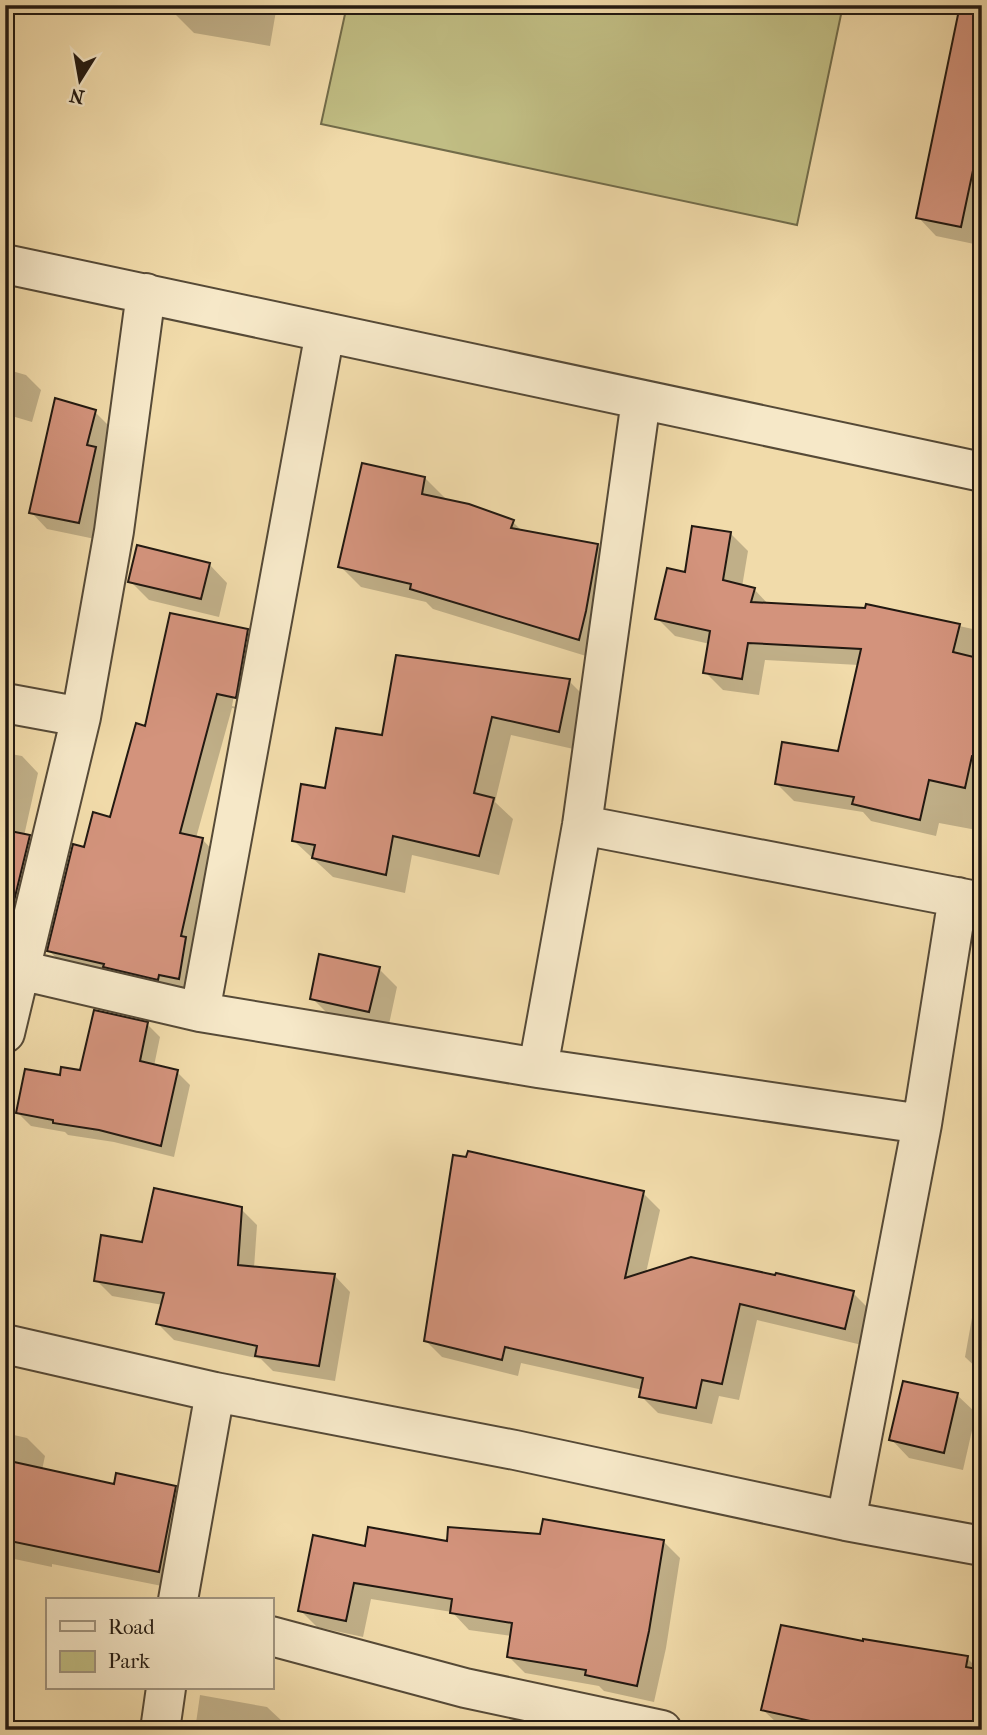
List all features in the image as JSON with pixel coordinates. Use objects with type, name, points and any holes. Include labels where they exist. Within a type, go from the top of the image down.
[{"type":"street","points":[[5,264],[982,472]]},
{"type":"street","points":[[5,1033],[81,716],[114,531],[146,293]]},
{"type":"street","points":[[200,1012],[325,332]]},
{"type":"street","points":[[538,1068],[582,825],[641,400]]},
{"type":"street","points":[[5,703],[81,716]]},
{"type":"street","points":[[582,825],[970,900],[922,1124],[846,1521]]},
{"type":"street","points":[[20,970],[200,1012],[538,1068],[922,1124]]},
{"type":"street","points":[[5,1344],[215,1392],[515,1450],[846,1521],[982,1546]]},
{"type":"street","points":[[178,1598],[215,1392]]},
{"type":"street","points":[[273,1637],[465,1688],[662,1730]]},
{"type":"street","points":[[160,1730],[166,1690]]},
{"type":"green space","points":[[347,5],[843,5],[797,225],[321,124]]},
{"type":"building","points":[[960,5],[982,5],[982,128],[961,227],[916,218]]},
{"type":"building","points":[[55,398],[96,410],[87,445],[96,447],[79,523],[29,513]]},
{"type":"building","points":[[362,463],[425,477],[422,494],[469,504],[514,520],[511,528],[598,544],[579,640],[410,589],[411,584],[338,567]]},
{"type":"building","points":[[692,526],[731,532],[723,580],[755,588],[751,602],[865,608],[866,604],[960,624],[953,652],[982,659],[982,757],[972,756],[965,788],[929,780],[920,820],[852,804],[854,797],[775,784],[782,742],[838,751],[861,649],[748,643],[742,679],[703,673],[710,631],[655,619],[667,568],[685,572]]},
{"type":"building","points":[[137,545],[210,563],[201,599],[128,582]]},
{"type":"building","points":[[170,613],[248,629],[236,698],[217,694],[180,833],[203,838],[181,936],[186,937],[179,979],[159,975],[158,980],[47,951],[73,844],[84,847],[93,812],[110,817],[136,723],[145,726]]},
{"type":"building","points":[[396,655],[570,679],[559,732],[492,717],[474,793],[494,798],[479,856],[393,836],[386,875],[312,858],[315,845],[292,841],[301,784],[325,788],[336,728],[382,735]]},
{"type":"building","points":[[5,830],[30,835],[5,938]]},
{"type":"building","points":[[319,954],[380,967],[369,1012],[310,999]]},
{"type":"building","points":[[94,1010],[148,1022],[140,1061],[178,1070],[161,1146],[16,1113],[25,1069],[60,1075],[61,1067],[80,1070]]},
{"type":"building","points":[[468,1151],[644,1191],[625,1278],[691,1257],[854,1291],[845,1329],[740,1304],[722,1384],[702,1380],[696,1408],[639,1397],[643,1378],[505,1347],[502,1360],[424,1341],[453,1155],[466,1157]]},
{"type":"building","points":[[154,1188],[242,1207],[238,1265],[335,1274],[319,1366],[255,1356],[257,1346],[156,1324],[164,1293],[94,1281],[101,1235],[142,1242]]},
{"type":"building","points":[[903,1381],[958,1393],[944,1453],[889,1440]]},
{"type":"building","points":[[5,1460],[114,1484],[116,1473],[176,1486],[159,1572],[5,1540]]},
{"type":"building","points":[[543,1519],[664,1540],[637,1686],[585,1675],[586,1670],[507,1657],[512,1623],[450,1613],[452,1599],[354,1583],[346,1621],[298,1611],[313,1535],[365,1546],[368,1527],[447,1541],[448,1527],[540,1534]]},
{"type":"building","points":[[781,1625],[863,1641],[968,1656],[966,1667],[982,1670],[982,1730],[851,1730],[761,1710]]}]
